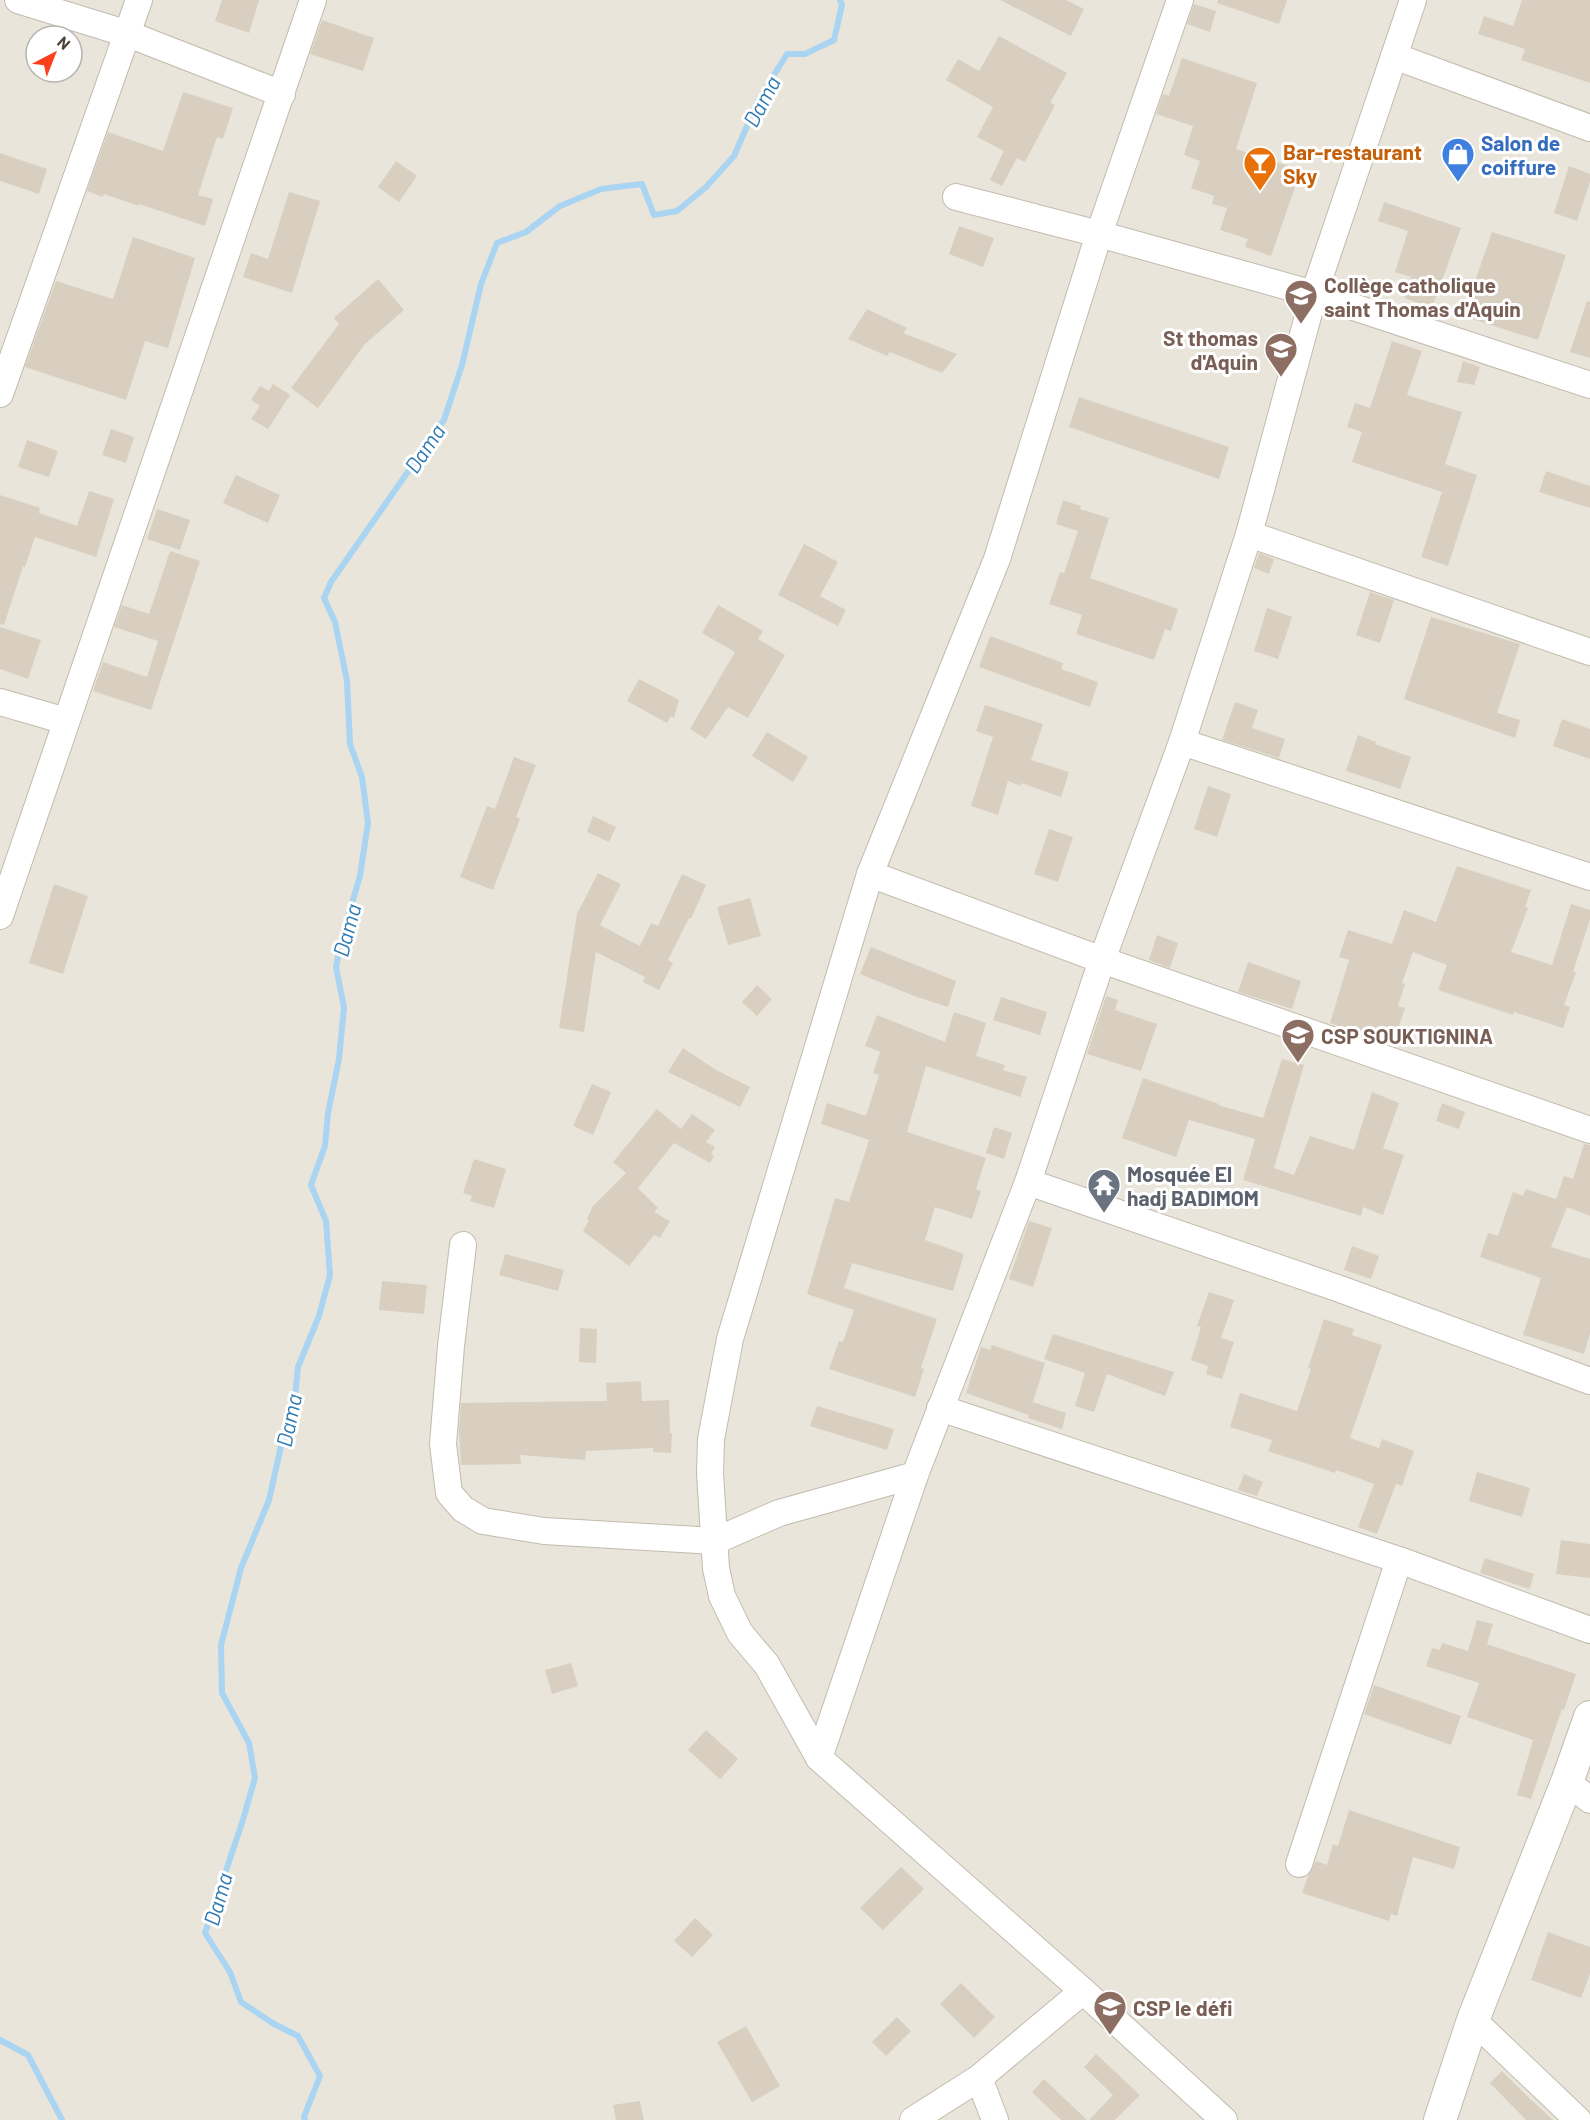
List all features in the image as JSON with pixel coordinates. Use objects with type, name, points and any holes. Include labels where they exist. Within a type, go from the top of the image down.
[{"type":"street","points":[[18,0],[128,34],[282,94]]},
{"type":"street","points":[[0,394],[139,0]]},
{"type":"street","points":[[0,916],[313,0]]},
{"type":"street","points":[[1180,0],[1099,234],[997,559],[870,874],[730,1338],[711,1439],[710,1473],[716,1568],[722,1596],[740,1633],[767,1665],[819,1758],[1083,1991],[1224,2120]]},
{"type":"street","points":[[819,1758],[915,1475],[1028,1182],[1102,960],[1182,742],[1249,534],[1314,294],[1413,0]]},
{"type":"street","points":[[1394,56],[1590,128]]},
{"type":"street","points":[[956,197],[1314,294],[1590,385]]},
{"type":"street","points":[[1249,534],[1590,652]]},
{"type":"street","points":[[0,702],[66,722]]},
{"type":"street","points":[[1182,742],[1590,877]]},
{"type":"street","points":[[870,874],[1102,960],[1590,1130]]},
{"type":"street","points":[[1028,1182],[1340,1288],[1590,1381]]},
{"type":"street","points":[[463,1245],[451,1346],[443,1444],[449,1493],[464,1509],[483,1521],[544,1531],[715,1541],[779,1513],[915,1475]]},
{"type":"street","points":[[940,1408],[1399,1560],[1590,1630]]},
{"type":"street","points":[[1299,1864],[1399,1560]]},
{"type":"street","points":[[1440,2120],[1473,2020],[1579,1791],[1590,1717]]},
{"type":"street","points":[[913,2120],[979,2078],[1083,1991]]},
{"type":"street","points":[[1473,2020],[1578,2120]]},
{"type":"street","points":[[979,2078],[994,2120]]},
{"type":"shaded area","points":[[0,0],[1590,0],[1590,2120],[0,2120]]},
{"type":"building","points":[[222,0],[259,0],[249,33],[215,21]]},
{"type":"building","points":[[1000,0],[1066,0],[1084,9],[1071,36]]},
{"type":"building","points":[[1218,0],[1287,0],[1279,24],[1217,3]]},
{"type":"building","points":[[1522,0],[1590,0],[1590,83],[1521,60],[1525,49],[1478,34],[1484,16],[1513,26]]},
{"type":"building","points":[[1194,4],[1216,11],[1210,32],[1187,24]]},
{"type":"building","points":[[322,20],[374,38],[363,71],[310,54]]},
{"type":"building","points":[[999,36],[1067,73],[1050,103],[1055,105],[1025,162],[1017,158],[1002,186],[990,180],[1004,151],[977,137],[993,107],[946,80],[958,59],[979,71]]},
{"type":"building","points":[[1182,58],[1257,83],[1236,149],[1301,170],[1271,256],[1245,247],[1248,239],[1220,230],[1227,208],[1212,204],[1214,196],[1191,188],[1200,161],[1184,155],[1193,126],[1156,114],[1163,94],[1169,96]]},
{"type":"building","points":[[183,92],[233,108],[223,139],[217,137],[198,195],[213,199],[205,226],[139,204],[139,206],[104,194],[103,197],[87,191],[108,132],[163,151]]},
{"type":"building","points":[[0,153],[47,169],[39,194],[0,181]]},
{"type":"building","points":[[396,161],[417,176],[399,202],[378,187]]},
{"type":"building","points":[[1569,166],[1590,174],[1590,182],[1577,221],[1554,213]]},
{"type":"building","points":[[289,192],[320,201],[292,293],[243,277],[251,253],[268,259]]},
{"type":"building","points":[[1384,202],[1461,228],[1432,308],[1404,298],[1411,277],[1395,272],[1408,231],[1378,221]]},
{"type":"building","points":[[959,226],[994,238],[983,267],[949,254]]},
{"type":"building","points":[[1492,232],[1566,255],[1538,340],[1463,316]]},
{"type":"building","points":[[133,237],[195,258],[168,348],[145,341],[126,400],[25,367],[56,281],[113,299]]},
{"type":"building","points":[[378,279],[404,310],[365,344],[318,408],[291,388],[339,324],[334,318]]},
{"type":"building","points":[[1587,301],[1590,302],[1590,358],[1570,352]]},
{"type":"building","points":[[867,309],[907,328],[903,333],[957,354],[942,373],[890,352],[887,356],[848,339]]},
{"type":"building","points":[[1392,341],[1422,351],[1407,395],[1462,412],[1445,464],[1477,475],[1448,566],[1421,557],[1442,492],[1352,462],[1362,432],[1347,427],[1355,403],[1370,408]]},
{"type":"building","points":[[1463,361],[1480,367],[1474,385],[1457,382]]},
{"type":"building","points":[[273,384],[290,395],[268,429],[251,419],[260,406],[251,400],[260,386],[269,391]]},
{"type":"building","points":[[1079,397],[1229,447],[1219,479],[1069,427]]},
{"type":"building","points":[[111,429],[134,437],[126,463],[102,455]]},
{"type":"building","points":[[27,440],[58,451],[49,477],[18,467]]},
{"type":"building","points":[[1546,471],[1590,486],[1590,508],[1539,492]]},
{"type":"building","points":[[236,475],[280,495],[268,523],[223,503]]},
{"type":"building","points":[[89,491],[114,499],[96,557],[35,537],[4,625],[0,624],[0,495],[40,508],[39,513],[77,526]]},
{"type":"building","points":[[1063,500],[1081,506],[1080,509],[1109,518],[1090,578],[1178,609],[1171,631],[1165,629],[1154,660],[1076,634],[1082,615],[1049,604],[1060,572],[1064,573],[1078,531],[1056,524]]},
{"type":"building","points":[[157,509],[190,520],[180,550],[147,539]]},
{"type":"building","points":[[804,544],[838,562],[820,596],[846,610],[838,626],[778,595]]},
{"type":"building","points":[[170,551],[200,561],[151,710],[93,691],[103,662],[147,677],[158,641],[114,627],[122,605],[149,614]]},
{"type":"building","points":[[1259,553],[1274,559],[1269,574],[1254,568]]},
{"type":"building","points":[[1370,592],[1394,600],[1380,643],[1356,635]]},
{"type":"building","points":[[718,605],[763,631],[758,639],[785,655],[748,718],[728,707],[706,739],[690,729],[735,652],[702,633]]},
{"type":"building","points":[[1267,608],[1292,617],[1278,659],[1254,651]]},
{"type":"building","points":[[1431,617],[1520,644],[1497,713],[1520,720],[1515,738],[1404,699]]},
{"type":"building","points":[[0,627],[41,640],[28,679],[0,669]]},
{"type":"building","points":[[990,636],[1063,663],[1061,669],[1098,682],[1090,707],[979,667]]},
{"type":"building","points":[[639,679],[679,700],[674,718],[671,716],[667,723],[627,701]]},
{"type":"building","points":[[1235,702],[1258,710],[1252,728],[1285,739],[1279,758],[1222,740]]},
{"type":"building","points":[[985,705],[1043,724],[1031,760],[1069,772],[1061,797],[1021,783],[1021,786],[1008,781],[998,815],[971,806],[993,737],[976,731]]},
{"type":"building","points":[[1562,719],[1590,729],[1590,759],[1553,746]]},
{"type":"building","points":[[767,732],[808,757],[793,782],[752,756]]},
{"type":"building","points":[[1358,735],[1411,757],[1400,789],[1346,771]]},
{"type":"building","points":[[514,757],[536,765],[516,817],[520,819],[493,890],[460,877],[487,806],[495,809]]},
{"type":"building","points":[[1208,786],[1231,794],[1217,837],[1194,829]]},
{"type":"building","points":[[593,816],[616,827],[609,842],[587,832]]},
{"type":"building","points":[[1049,829],[1073,837],[1058,882],[1034,874]]},
{"type":"building","points":[[1457,866],[1531,890],[1525,907],[1528,908],[1511,952],[1552,965],[1571,904],[1590,910],[1590,919],[1573,972],[1576,972],[1564,1005],[1570,1007],[1563,1028],[1514,1012],[1513,1015],[1438,990],[1447,965],[1413,952],[1402,983],[1405,984],[1398,1006],[1405,1008],[1393,1044],[1330,1023],[1349,960],[1339,957],[1348,930],[1392,944],[1404,910],[1436,922]]},
{"type":"building","points":[[598,873],[621,884],[600,925],[640,946],[651,923],[658,926],[682,874],[706,885],[691,919],[689,918],[668,960],[673,963],[659,990],[643,982],[645,977],[596,952],[584,1032],[559,1028],[577,914]]},
{"type":"building","points":[[54,884],[88,896],[63,974],[29,963]]},
{"type":"building","points":[[750,898],[761,936],[728,945],[717,907]]},
{"type":"building","points":[[1157,935],[1178,943],[1170,968],[1149,960]]},
{"type":"building","points":[[871,947],[956,981],[948,1007],[860,974]]},
{"type":"building","points":[[1248,962],[1301,981],[1292,1009],[1238,992]]},
{"type":"building","points":[[757,985],[772,999],[757,1016],[742,1002]]},
{"type":"building","points":[[1106,996],[1118,1000],[1115,1010],[1157,1024],[1141,1071],[1087,1054]]},
{"type":"building","points":[[1001,997],[1047,1012],[1040,1035],[993,1020]]},
{"type":"building","points":[[954,1012],[986,1023],[976,1056],[1005,1065],[1003,1070],[1027,1077],[1020,1097],[926,1066],[907,1132],[986,1158],[976,1189],[981,1191],[972,1219],[935,1207],[925,1240],[964,1254],[953,1291],[852,1263],[844,1288],[937,1319],[921,1368],[924,1369],[915,1397],[829,1369],[839,1341],[843,1342],[854,1310],[807,1294],[835,1198],[849,1202],[869,1140],[821,1124],[827,1103],[866,1116],[879,1075],[873,1073],[880,1052],[865,1046],[877,1015],[945,1042]]},
{"type":"building","points":[[683,1048],[716,1070],[750,1087],[740,1107],[668,1072]]},
{"type":"building","points":[[1282,1059],[1304,1065],[1274,1168],[1294,1175],[1310,1136],[1354,1150],[1372,1092],[1399,1103],[1383,1148],[1404,1155],[1383,1215],[1363,1207],[1361,1216],[1243,1180],[1255,1139],[1189,1120],[1176,1157],[1122,1138],[1143,1078],[1218,1105],[1263,1118]]},
{"type":"building","points":[[592,1084],[611,1092],[593,1135],[573,1126]]},
{"type":"building","points":[[1442,1103],[1465,1112],[1459,1129],[1436,1121]]},
{"type":"building","points":[[657,1109],[681,1129],[692,1114],[715,1130],[706,1142],[715,1147],[711,1154],[714,1156],[710,1163],[674,1143],[638,1188],[658,1208],[654,1212],[670,1221],[660,1238],[654,1235],[629,1266],[583,1231],[593,1206],[626,1173],[613,1162]]},
{"type":"building","points":[[994,1127],[1012,1133],[1004,1159],[986,1153]]},
{"type":"building","points":[[1584,1144],[1590,1145],[1590,1216],[1567,1207],[1551,1247],[1590,1259],[1590,1333],[1584,1354],[1523,1335],[1541,1278],[1480,1257],[1488,1233],[1498,1236],[1513,1192],[1523,1196],[1526,1189],[1556,1199],[1564,1176],[1573,1179]]},
{"type":"building","points":[[474,1159],[506,1169],[494,1208],[470,1201],[472,1196],[463,1193]]},
{"type":"building","points":[[1029,1221],[1052,1228],[1033,1287],[1009,1279]]},
{"type":"building","points":[[1352,1246],[1379,1256],[1371,1279],[1344,1270]]},
{"type":"building","points":[[505,1254],[564,1270],[558,1291],[499,1275]]},
{"type":"building","points":[[382,1281],[427,1285],[424,1314],[379,1310]]},
{"type":"building","points":[[1209,1292],[1234,1300],[1221,1338],[1234,1342],[1222,1379],[1206,1374],[1208,1366],[1191,1360],[1201,1327],[1197,1326]]},
{"type":"building","points":[[1324,1319],[1354,1329],[1352,1335],[1382,1345],[1350,1438],[1379,1448],[1382,1439],[1414,1451],[1402,1486],[1396,1484],[1377,1534],[1358,1527],[1374,1484],[1336,1470],[1335,1473],[1268,1451],[1272,1440],[1230,1427],[1240,1393],[1297,1411]]},
{"type":"building","points":[[580,1328],[597,1329],[596,1363],[579,1362]]},
{"type":"building","points":[[1053,1334],[1174,1372],[1165,1396],[1107,1374],[1094,1412],[1075,1406],[1085,1373],[1044,1359]]},
{"type":"building","points":[[992,1345],[1045,1363],[1029,1415],[966,1393],[981,1347],[990,1350]]},
{"type":"building","points":[[641,1381],[642,1401],[669,1400],[671,1453],[653,1452],[653,1448],[586,1451],[585,1460],[520,1455],[521,1464],[461,1465],[459,1431],[461,1403],[607,1401],[606,1383]]},
{"type":"building","points":[[1033,1402],[1066,1413],[1062,1429],[1028,1418]]},
{"type":"building","points":[[817,1406],[894,1429],[887,1450],[810,1426]]},
{"type":"building","points":[[1477,1472],[1530,1488],[1522,1517],[1469,1501]]},
{"type":"building","points":[[1244,1474],[1263,1482],[1257,1496],[1238,1490]]},
{"type":"building","points":[[1561,1540],[1590,1544],[1590,1578],[1556,1574]]},
{"type":"building","points":[[1485,1558],[1534,1574],[1530,1589],[1480,1573]]},
{"type":"building","points":[[1477,1620],[1493,1624],[1487,1644],[1576,1674],[1531,1799],[1517,1795],[1533,1740],[1467,1717],[1479,1683],[1426,1666],[1432,1648],[1440,1650],[1442,1643],[1468,1651]]},
{"type":"building","points":[[571,1663],[578,1686],[552,1694],[545,1670]]},
{"type":"building","points":[[1374,1685],[1461,1716],[1451,1745],[1364,1714]]},
{"type":"building","points":[[706,1730],[738,1759],[720,1779],[688,1750]]},
{"type":"building","points":[[1349,1810],[1460,1847],[1454,1869],[1413,1857],[1397,1916],[1391,1914],[1389,1921],[1302,1893],[1316,1861],[1327,1865],[1333,1844],[1338,1846]]},
{"type":"building","points":[[901,1867],[924,1889],[883,1930],[860,1908]]},
{"type":"building","points":[[695,1918],[713,1935],[692,1957],[674,1941]]},
{"type":"building","points":[[1548,1932],[1590,1947],[1590,1974],[1581,1998],[1531,1980]]},
{"type":"building","points":[[961,1983],[995,2017],[974,2038],[940,2004]]},
{"type":"building","points":[[897,2017],[911,2031],[886,2056],[872,2042]]},
{"type":"building","points":[[746,2026],[780,2086],[752,2102],[717,2042]]},
{"type":"building","points":[[1096,2054],[1140,2095],[1115,2120],[1089,2120],[1113,2095],[1084,2067]]},
{"type":"building","points":[[1502,2071],[1553,2120],[1526,2120],[1490,2083]]},
{"type":"building","points":[[1044,2079],[1087,2120],[1061,2120],[1032,2092]]},
{"type":"building","points":[[640,2101],[644,2120],[616,2120],[613,2105]]},
{"type":"waterway","name":"Dama","points":[[305,2120],[304,2117],[320,2076],[298,2036],[274,2024],[241,2002],[230,1972],[205,1933],[255,1778],[249,1743],[222,1693],[221,1645],[241,1568],[269,1500],[281,1446],[294,1406],[298,1367],[319,1316],[330,1275],[326,1221],[311,1185],[325,1146],[328,1113],[339,1059],[344,1007],[336,967],[342,937],[360,876],[368,823],[362,777],[350,744],[347,681],[335,622],[324,598],[331,582],[444,420],[462,365],[481,284],[497,243],[526,232],[560,206],[601,189],[642,184],[654,215],[677,211],[706,187],[734,156],[758,101],[787,54],[805,54],[834,40],[842,5],[840,0]]},
{"type":"waterway","points":[[0,2040],[28,2055],[62,2120]]},
{"type":"place","name":"Salon de coiffure","points":[[1458,183]]},
{"type":"place","name":"Bar-restaurant Sky","points":[[1260,192]]},
{"type":"place","name":"Collège catholique saint Thomas d'Aquin","points":[[1301,325]]},
{"type":"place","name":"St thomas d'Aquin","points":[[1281,378]]},
{"type":"place","name":"CSP SOUKTIGNINA","points":[[1298,1064]]},
{"type":"place","name":"Mosquée El hadj BADIMOM","points":[[1104,1214]]},
{"type":"place","name":"CSP le défi","points":[[1110,2036]]}]
